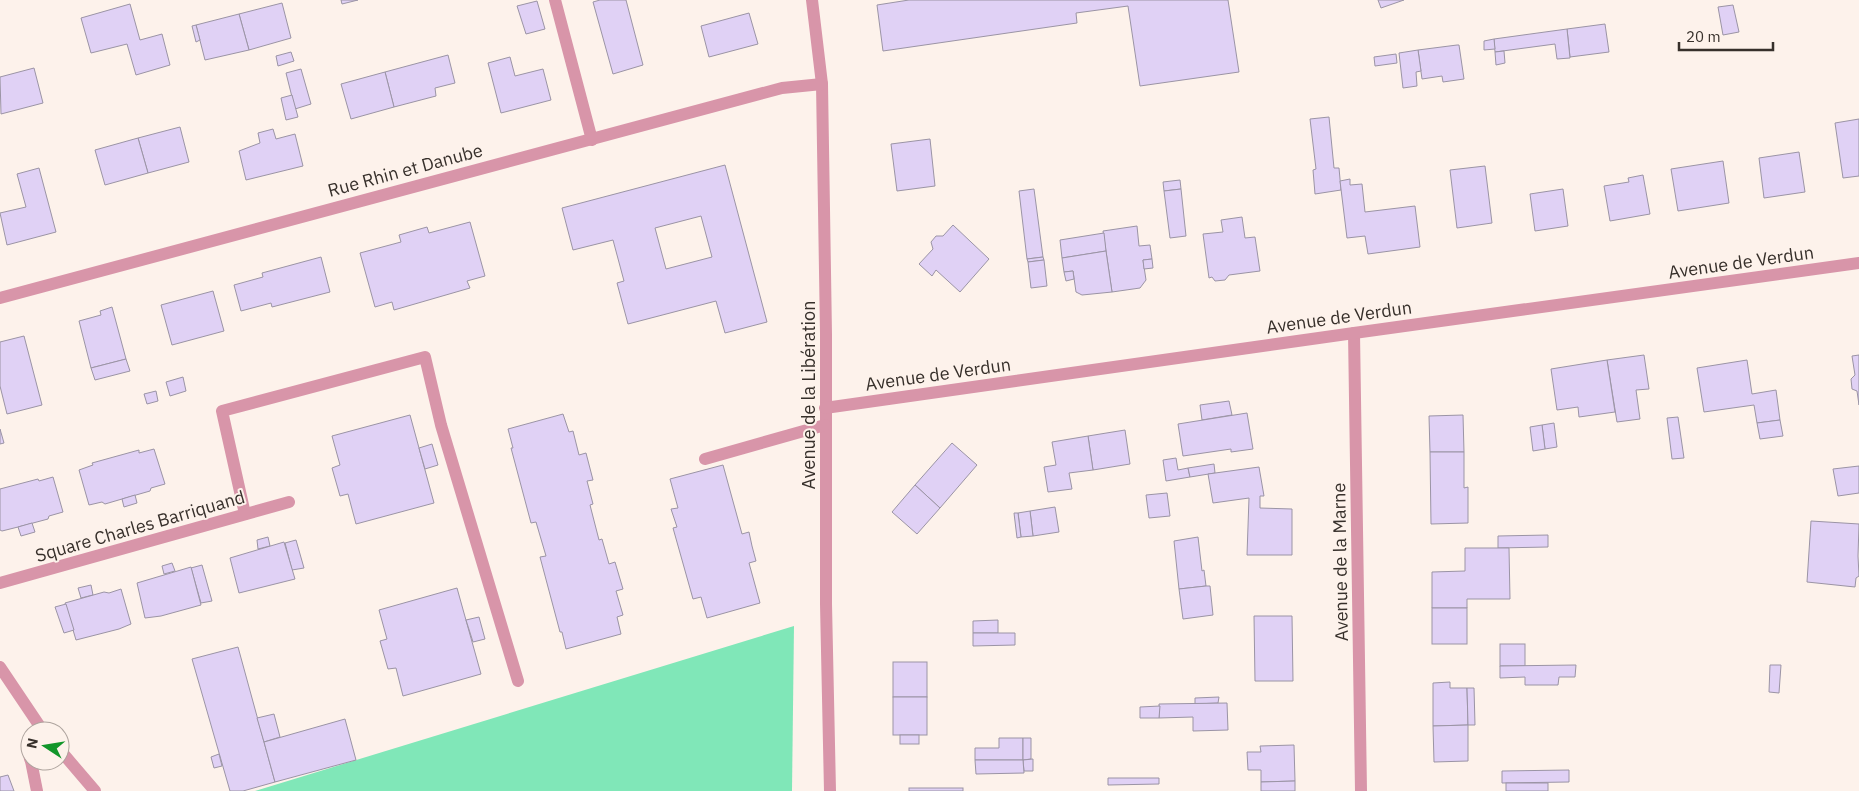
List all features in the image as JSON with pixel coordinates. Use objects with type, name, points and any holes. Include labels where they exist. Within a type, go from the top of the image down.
[{"type":"street","points":[[555,0],[592,140]]},
{"type":"street","name":"Avenue de la Libération","points":[[812,0],[822,84],[830,791]]},
{"type":"street","name":"Rue Rhin et Danube","points":[[0,298],[782,88],[822,84]]},
{"type":"street","name":"Avenue de Verdun","points":[[825,408],[1859,263]]},
{"type":"street","name":"Avenue de la Marne","points":[[1354,333],[1361,791]]},
{"type":"street","points":[[245,514],[222,411],[425,357],[441,425],[518,681]]},
{"type":"street","points":[[705,459],[825,425]]},
{"type":"street","name":"Square Charles Barriquand","points":[[0,583],[288,502]]},
{"type":"street","points":[[0,667],[35,721]]},
{"type":"street","points":[[70,762],[95,791]]},
{"type":"street","points":[[32,771],[37,791]]},
{"type":"green space","points":[[794,626],[792,791],[255,791]]},
{"type":"building","points":[[341,0],[358,0],[342,4]]},
{"type":"building","points":[[600,0],[626,0],[643,65],[613,74],[593,2]]},
{"type":"building","points":[[909,0],[1228,0],[1239,72],[1140,86],[1128,6],[1076,13],[1077,23],[883,51],[877,5]]},
{"type":"building","points":[[1378,0],[1404,0],[1381,8]]},
{"type":"building","points":[[537,1],[545,29],[526,34],[517,6]]},
{"type":"building","points":[[282,3],[291,38],[249,50],[239,14]]},
{"type":"building","points":[[130,4],[140,40],[162,34],[170,65],[136,75],[127,44],[91,53],[81,18]]},
{"type":"building","points":[[1733,5],[1739,32],[1723,35],[1718,7]]},
{"type":"building","points":[[749,13],[758,44],[709,57],[701,26]]},
{"type":"building","points":[[239,14],[249,50],[205,60],[196,25]]},
{"type":"building","points":[[1605,24],[1609,52],[1570,57],[1567,29]]},
{"type":"building","points":[[196,25],[200,40],[196,42],[192,26]]},
{"type":"building","points":[[1567,29],[1570,58],[1557,59],[1555,44],[1495,52],[1494,39]]},
{"type":"building","points":[[1494,39],[1495,49],[1484,50],[1484,41]]},
{"type":"building","points":[[1459,45],[1464,79],[1443,82],[1442,76],[1422,79],[1418,50]]},
{"type":"building","points":[[1418,50],[1421,71],[1416,72],[1417,86],[1403,88],[1399,53]]},
{"type":"building","points":[[1504,51],[1505,63],[1496,65],[1495,52]]},
{"type":"building","points":[[291,52],[294,61],[278,66],[276,56]]},
{"type":"building","points":[[1396,54],[1397,63],[1375,66],[1374,57]]},
{"type":"building","points":[[448,55],[455,83],[435,88],[436,96],[394,107],[385,72]]},
{"type":"building","points":[[510,57],[515,76],[543,69],[551,100],[501,113],[488,63]]},
{"type":"building","points":[[34,68],[43,103],[1,114],[0,77]]},
{"type":"building","points":[[301,69],[311,104],[295,109],[286,73]]},
{"type":"building","points":[[385,72],[394,107],[351,119],[341,84]]},
{"type":"building","points":[[292,95],[298,117],[286,120],[281,98]]},
{"type":"building","points":[[1329,117],[1334,168],[1339,168],[1341,190],[1315,194],[1313,170],[1316,169],[1310,119]]},
{"type":"building","points":[[1859,119],[1859,176],[1843,178],[1835,123]]},
{"type":"building","points":[[180,127],[189,162],[148,173],[138,138]]},
{"type":"building","points":[[273,129],[276,139],[295,134],[303,166],[246,180],[239,151],[260,143],[258,133]]},
{"type":"building","points":[[138,138],[148,173],[105,185],[95,150]]},
{"type":"building","points":[[930,139],[935,186],[897,191],[891,144]]},
{"type":"building","points":[[1799,152],[1805,192],[1764,198],[1759,158]]},
{"type":"building","points":[[1723,161],[1729,203],[1678,211],[1671,169]]},
{"type":"building","points":[[725,165],[767,322],[725,333],[716,301],[628,324],[617,283],[624,281],[613,240],[573,250],[562,208]],"holes":[[[701,216],[712,257],[666,269],[655,228]]]},
{"type":"building","points":[[1485,166],[1492,223],[1457,228],[1450,170]]},
{"type":"building","points":[[39,168],[56,232],[7,245],[0,213],[26,207],[17,174]]},
{"type":"building","points":[[1643,175],[1650,214],[1610,221],[1604,186],[1629,182],[1628,178]]},
{"type":"building","points":[[1350,179],[1350,185],[1362,184],[1365,212],[1415,206],[1420,247],[1368,254],[1365,236],[1347,238],[1340,181]]},
{"type":"building","points":[[1180,180],[1181,189],[1164,191],[1163,182]]},
{"type":"building","points":[[1034,189],[1043,257],[1027,259],[1019,191]]},
{"type":"building","points":[[1181,189],[1186,236],[1170,238],[1164,191]]},
{"type":"building","points":[[1563,189],[1568,226],[1535,231],[1530,194]]},
{"type":"building","points":[[1242,217],[1245,238],[1255,237],[1260,271],[1229,275],[1225,280],[1215,281],[1212,277],[1209,278],[1203,234],[1223,232],[1221,220]]},
{"type":"building","points":[[470,222],[485,276],[467,281],[470,288],[394,310],[392,302],[375,307],[360,253],[401,242],[399,235],[427,227],[429,233]]},
{"type":"building","points":[[953,225],[989,259],[960,292],[936,270],[932,276],[919,264],[933,249],[931,242],[936,236],[943,236]]},
{"type":"building","points":[[1137,226],[1139,246],[1150,245],[1152,259],[1143,260],[1146,280],[1140,288],[1112,292],[1103,231]]},
{"type":"building","points":[[1104,233],[1106,251],[1062,258],[1060,240]]},
{"type":"building","points":[[1106,251],[1112,292],[1082,295],[1076,292],[1073,271],[1064,272],[1062,258]]},
{"type":"building","points":[[321,257],[330,292],[272,307],[271,303],[241,311],[234,285],[263,277],[262,273]]},
{"type":"building","points":[[1043,257],[1044,260],[1028,262],[1027,259]]},
{"type":"building","points":[[1152,259],[1153,268],[1144,269],[1143,260]]},
{"type":"building","points":[[1044,260],[1047,286],[1031,288],[1028,262]]},
{"type":"building","points":[[1073,271],[1074,279],[1066,281],[1064,272]]},
{"type":"building","points":[[213,291],[224,331],[172,345],[161,305]]},
{"type":"building","points":[[112,307],[126,359],[91,368],[79,321],[101,315],[100,311]]},
{"type":"building","points":[[24,336],[42,405],[7,414],[0,386],[0,342]]},
{"type":"building","points":[[1644,355],[1649,389],[1636,390],[1640,419],[1617,422],[1607,360]]},
{"type":"building","points":[[1859,355],[1859,405],[1857,391],[1852,389],[1851,379],[1855,375],[1852,356]]},
{"type":"building","points":[[126,359],[130,371],[95,380],[91,368]]},
{"type":"building","points":[[1607,360],[1615,412],[1579,417],[1578,407],[1557,410],[1551,369]]},
{"type":"building","points":[[1747,360],[1752,394],[1776,390],[1780,420],[1757,423],[1754,405],[1704,412],[1697,368]]},
{"type":"building","points":[[183,377],[186,391],[170,396],[166,382]]},
{"type":"building","points":[[156,391],[158,401],[147,404],[144,394]]},
{"type":"building","points":[[1229,401],[1232,415],[1202,420],[1200,405]]},
{"type":"building","points":[[1247,413],[1253,449],[1231,452],[1231,449],[1183,456],[1178,424]]},
{"type":"building","points":[[563,414],[569,432],[573,431],[579,455],[586,453],[593,480],[587,481],[593,504],[590,505],[599,540],[602,539],[609,564],[615,562],[623,589],[616,591],[623,615],[617,617],[621,634],[566,649],[540,557],[546,556],[536,522],[531,523],[511,448],[513,448],[508,429]]},
{"type":"building","points":[[410,415],[434,503],[356,524],[348,494],[340,496],[332,468],[340,465],[332,436]]},
{"type":"building","points":[[1463,415],[1464,452],[1430,452],[1429,416]]},
{"type":"building","points":[[1678,417],[1684,458],[1672,459],[1667,418]]},
{"type":"building","points":[[1780,420],[1783,436],[1760,439],[1757,423]]},
{"type":"building","points":[[1554,423],[1557,447],[1545,449],[1542,425]]},
{"type":"building","points":[[1542,425],[1545,449],[1533,451],[1530,427]]},
{"type":"building","points":[[0,429],[4,443],[0,444]]},
{"type":"building","points":[[1125,430],[1130,464],[1093,470],[1088,436]]},
{"type":"building","points":[[1088,436],[1093,470],[1069,473],[1072,489],[1048,492],[1044,467],[1056,465],[1052,442]]},
{"type":"building","points":[[952,443],[977,465],[940,508],[915,485]]},
{"type":"building","points":[[432,444],[438,465],[425,469],[419,448]]},
{"type":"building","points":[[154,449],[165,484],[151,488],[150,491],[105,504],[102,502],[89,505],[79,470],[93,465],[92,463],[139,450],[139,453]]},
{"type":"building","points":[[1430,452],[1464,452],[1464,488],[1468,487],[1468,523],[1431,524]]},
{"type":"building","points":[[1176,458],[1178,470],[1188,468],[1190,477],[1166,481],[1163,460]]},
{"type":"building","points":[[1214,464],[1215,473],[1190,477],[1188,468]]},
{"type":"building","points":[[723,465],[742,534],[749,532],[756,561],[749,563],[760,603],[707,618],[701,597],[693,599],[673,528],[677,527],[671,509],[678,508],[670,479]]},
{"type":"building","points":[[1859,466],[1859,493],[1838,496],[1833,469]]},
{"type":"building","points":[[1259,467],[1264,496],[1260,496],[1260,508],[1292,509],[1292,555],[1247,555],[1249,498],[1213,503],[1208,474]]},
{"type":"building","points":[[53,477],[63,512],[49,516],[48,519],[0,530],[0,489]]},
{"type":"building","points":[[915,485],[940,508],[917,534],[892,512]]},
{"type":"building","points":[[1167,493],[1170,516],[1149,518],[1146,495]]},
{"type":"building","points":[[135,495],[137,503],[124,507],[122,499]]},
{"type":"building","points":[[1055,507],[1059,532],[1033,536],[1030,511]]},
{"type":"building","points":[[1030,511],[1033,536],[1021,537],[1018,513]]},
{"type":"building","points":[[1014,513],[1018,513],[1021,537],[1017,538]]},
{"type":"building","points":[[1811,521],[1859,524],[1859,576],[1856,578],[1855,587],[1807,582]]},
{"type":"building","points":[[32,523],[35,532],[21,536],[18,527]]},
{"type":"building","points":[[1548,535],[1548,547],[1498,548],[1498,536]]},
{"type":"building","points":[[268,537],[270,546],[258,549],[257,540]]},
{"type":"building","points":[[1198,537],[1202,571],[1204,570],[1206,586],[1179,589],[1174,541]]},
{"type":"building","points":[[296,540],[304,568],[292,570],[285,543]]},
{"type":"building","points":[[284,542],[295,579],[239,593],[230,558]]},
{"type":"building","points":[[1465,548],[1509,548],[1510,599],[1467,599],[1467,608],[1432,608],[1432,572],[1465,571]]},
{"type":"building","points":[[172,563],[175,571],[164,574],[162,566]]},
{"type":"building","points":[[202,565],[212,601],[201,603],[191,568]]},
{"type":"building","points":[[191,567],[201,605],[161,616],[145,618],[137,583]]},
{"type":"building","points":[[91,585],[93,595],[81,598],[78,588]]},
{"type":"building","points":[[1210,586],[1213,615],[1183,619],[1179,589]]},
{"type":"building","points":[[457,588],[481,674],[403,696],[396,668],[388,669],[380,641],[387,639],[379,610]]},
{"type":"building","points":[[121,589],[131,624],[76,640],[65,603]]},
{"type":"building","points":[[66,604],[74,630],[64,633],[55,607]]},
{"type":"building","points":[[1432,608],[1467,608],[1467,644],[1432,644]]},
{"type":"building","points":[[1254,616],[1292,616],[1293,681],[1255,681]]},
{"type":"building","points":[[479,617],[485,639],[473,642],[466,620]]},
{"type":"building","points":[[998,620],[998,633],[973,633],[973,621]]},
{"type":"building","points":[[973,633],[1015,633],[1015,645],[973,646]]},
{"type":"building","points":[[1500,644],[1525,644],[1525,666],[1500,666]]},
{"type":"building","points":[[238,647],[275,782],[243,791],[230,791],[192,659]]},
{"type":"building","points":[[893,662],[927,662],[927,697],[893,697]]},
{"type":"building","points":[[1576,665],[1575,677],[1559,677],[1558,685],[1525,685],[1525,677],[1500,678],[1500,666]]},
{"type":"building","points":[[1770,665],[1781,665],[1779,693],[1769,692]]},
{"type":"building","points":[[1450,682],[1450,688],[1467,688],[1468,725],[1433,726],[1433,683]]},
{"type":"building","points":[[1467,688],[1474,688],[1475,725],[1468,725]]},
{"type":"building","points":[[893,697],[927,697],[927,735],[893,735]]},
{"type":"building","points":[[1219,697],[1218,703],[1195,704],[1195,698]]},
{"type":"building","points":[[1227,703],[1228,730],[1193,731],[1193,717],[1159,718],[1159,704]]},
{"type":"building","points":[[1160,706],[1159,718],[1140,718],[1140,707]]},
{"type":"building","points":[[274,714],[280,737],[264,742],[257,718]]},
{"type":"building","points":[[345,719],[356,760],[275,782],[264,742]]},
{"type":"building","points":[[1468,725],[1468,761],[1434,762],[1433,726]]},
{"type":"building","points":[[900,735],[919,735],[919,744],[900,744]]},
{"type":"building","points":[[999,738],[1023,738],[1023,760],[975,760],[975,748],[999,748]]},
{"type":"building","points":[[1023,738],[1031,738],[1031,759],[1023,760]]},
{"type":"building","points":[[1294,745],[1295,781],[1261,782],[1261,770],[1248,770],[1247,752],[1261,752],[1260,746]]},
{"type":"building","points":[[219,754],[222,766],[214,768],[211,757]]},
{"type":"building","points":[[1033,759],[1033,771],[1024,771],[1023,760]]},
{"type":"building","points":[[975,760],[1023,760],[1024,773],[976,774]]},
{"type":"building","points":[[1569,770],[1569,782],[1502,783],[1502,771]]},
{"type":"building","points":[[8,775],[14,791],[0,791],[0,777]]},
{"type":"building","points":[[1108,778],[1159,778],[1159,784],[1108,785]]},
{"type":"building","points":[[1295,781],[1295,791],[1261,791],[1261,782]]},
{"type":"building","points":[[1506,783],[1548,783],[1548,791],[1506,791]]},
{"type":"building","points":[[909,788],[963,788],[963,791],[909,791]]}]
